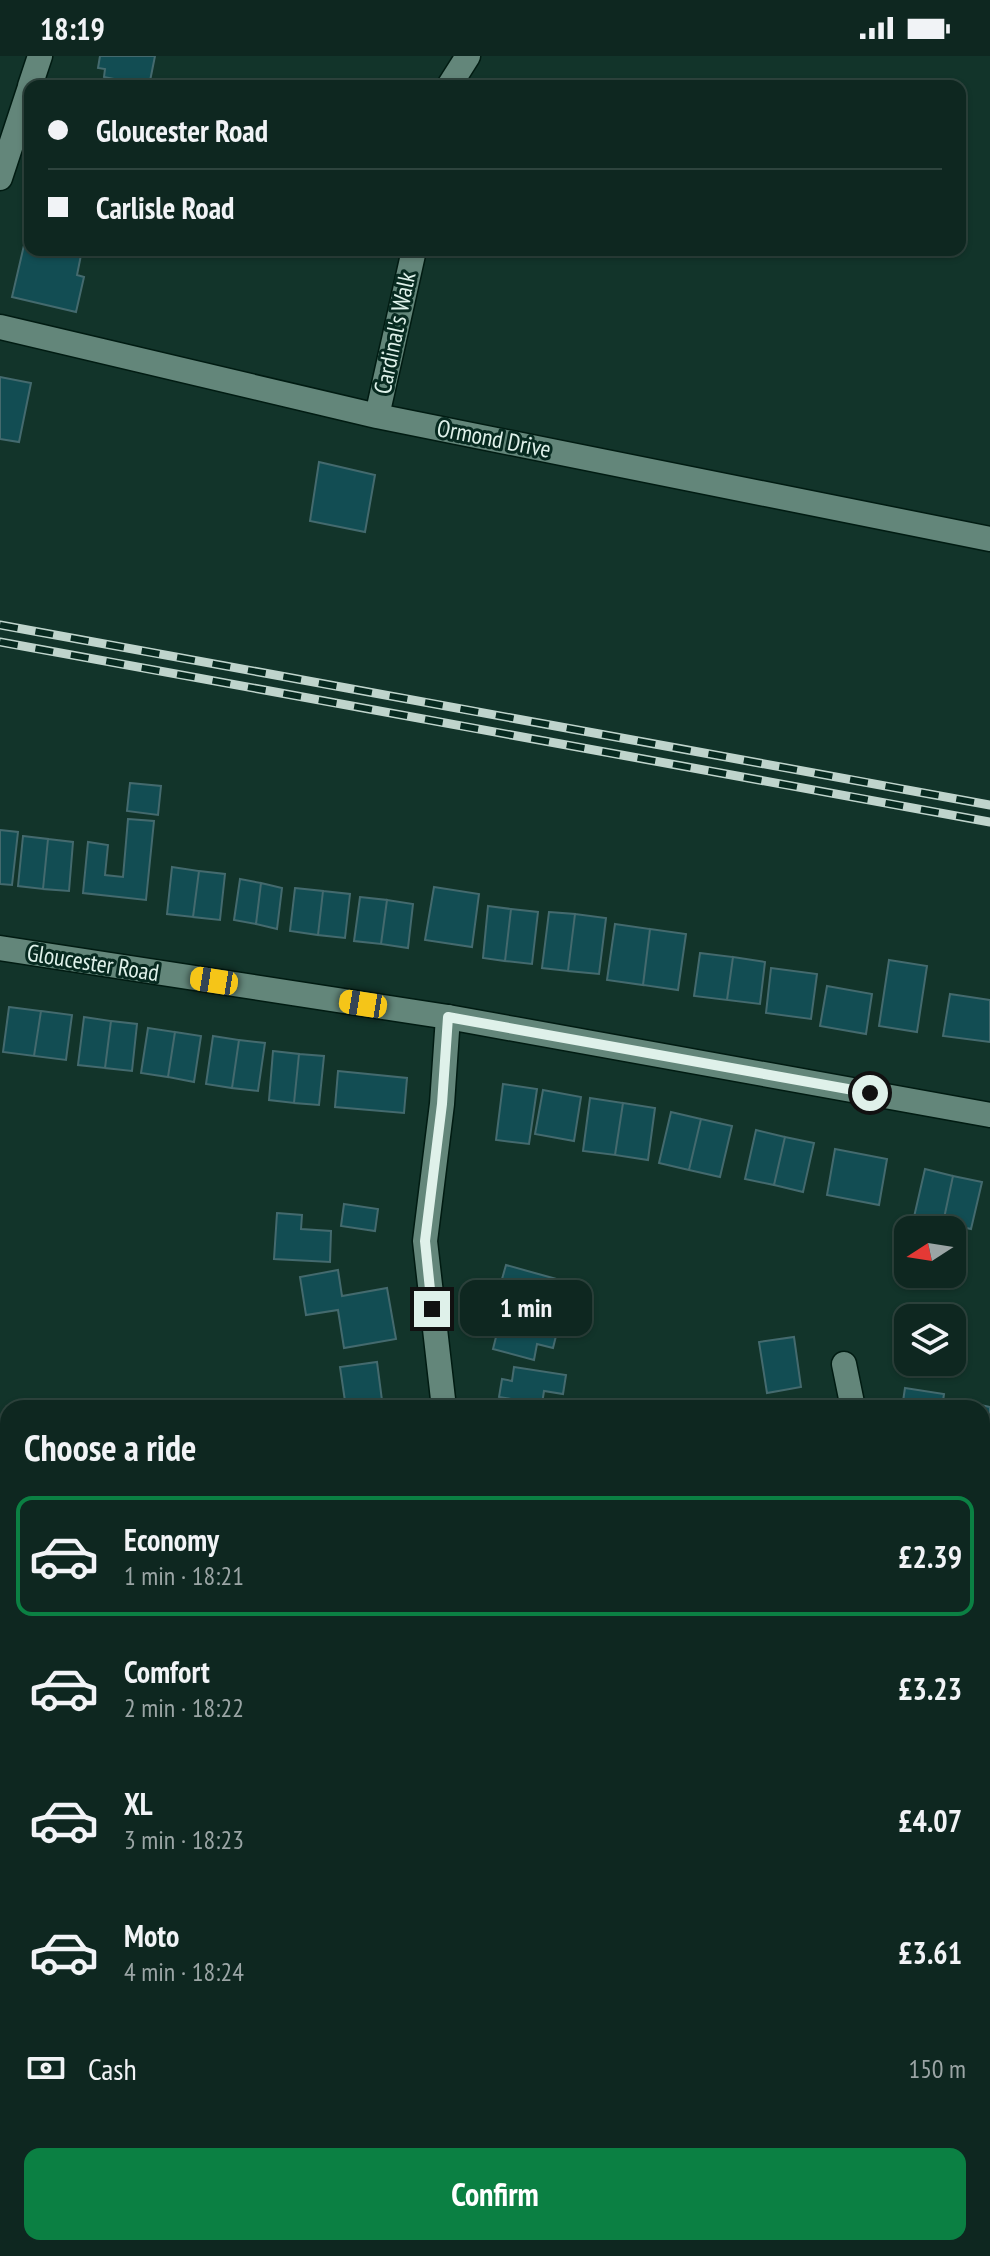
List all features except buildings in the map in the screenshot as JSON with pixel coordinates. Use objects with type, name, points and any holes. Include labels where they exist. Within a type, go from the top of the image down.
[{"type":"street","points":[[32,80],[40,56]]},
{"type":"street","points":[[453,80],[468,56]]},
{"type":"street","points":[[0,178],[24,104]]},
{"type":"street","name":"Cardinal's Walk","points":[[377,416],[413,256]]},
{"type":"street","name":"Ormond Drive","points":[[0,327],[377,416],[990,539]]},
{"type":"street","name":"Gloucester Road","points":[[0,948],[448,1017],[990,1115]]},
{"type":"street","points":[[443,1400],[425,1241],[442,1104],[448,1017]]},
{"type":"street","points":[[844,1364],[851,1400]]},
{"type":"railway","points":[[0,625],[990,805]]},
{"type":"railway","points":[[0,642],[990,822]]},
{"type":"route","points":[[432,1309],[425,1241],[442,1104],[448,1017],[870,1093]]}]
